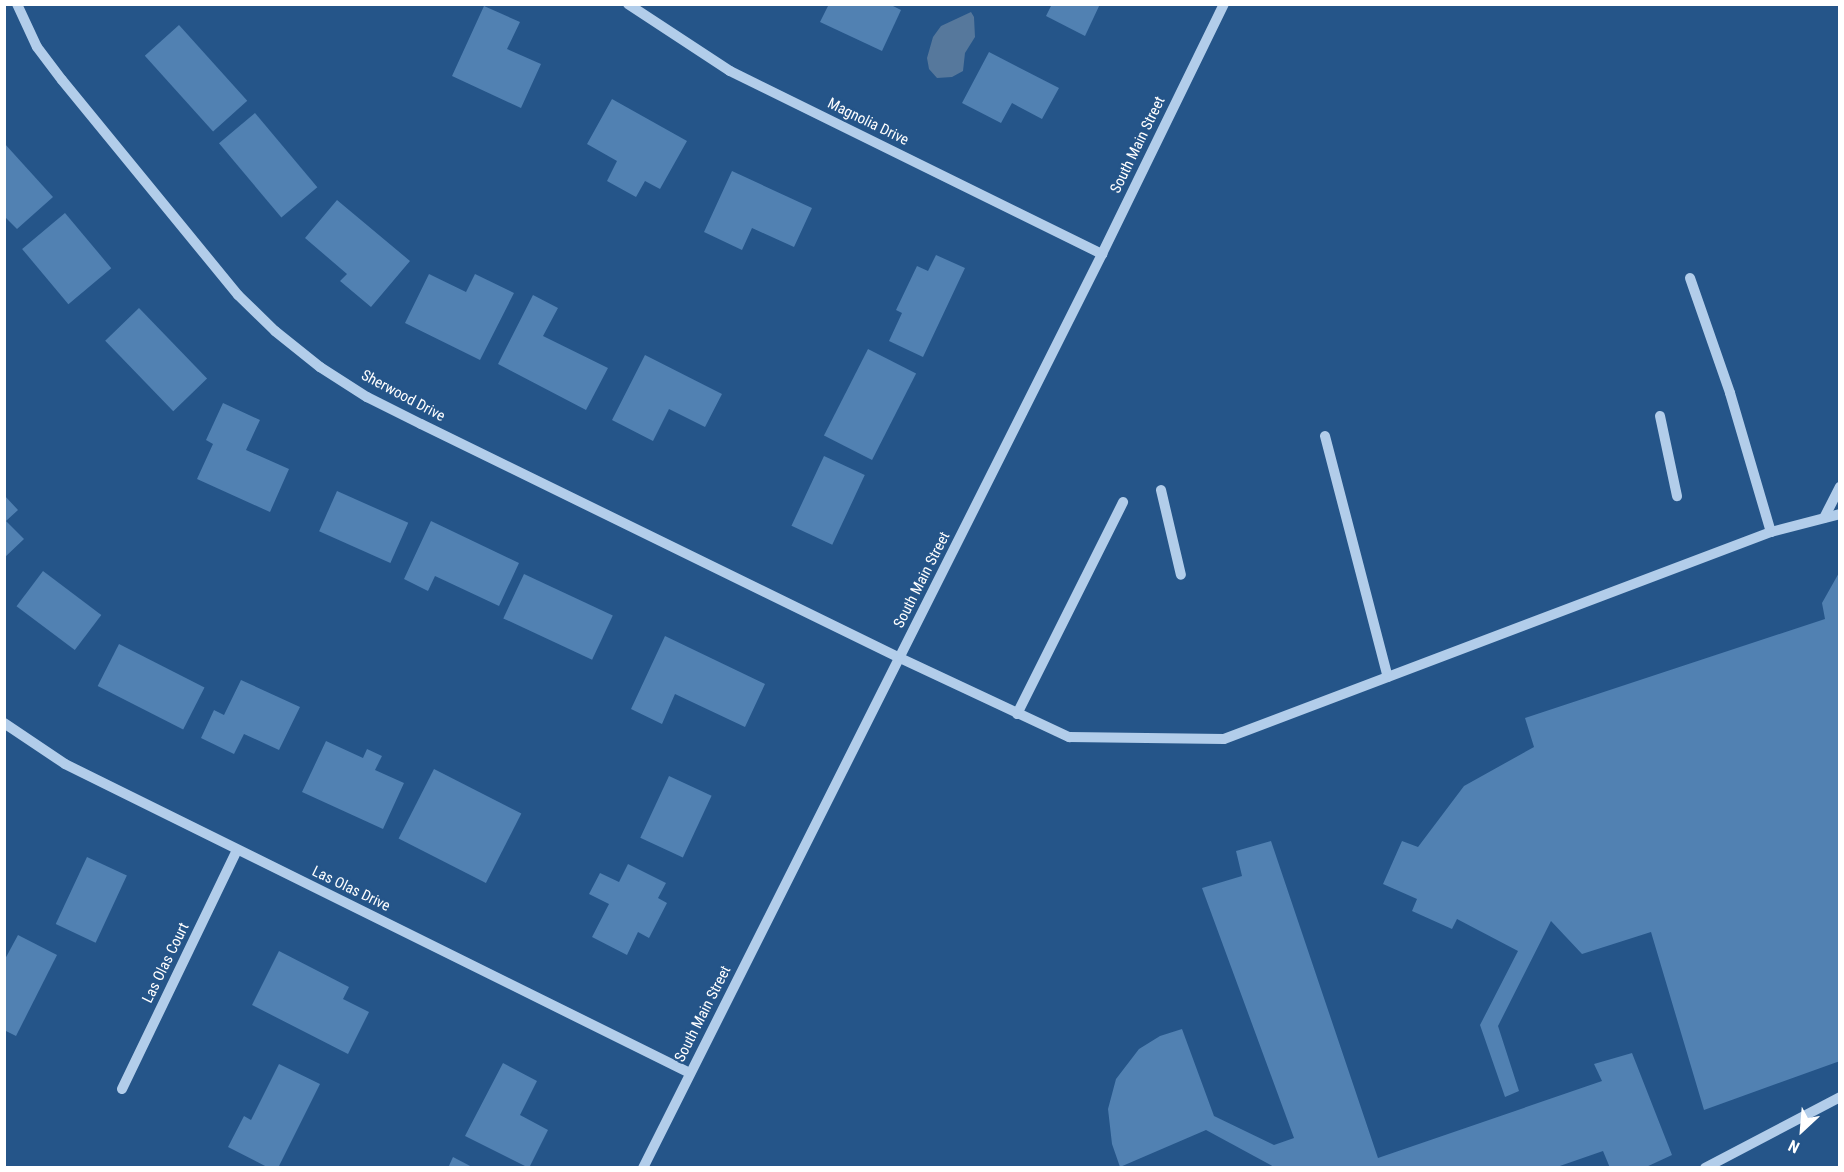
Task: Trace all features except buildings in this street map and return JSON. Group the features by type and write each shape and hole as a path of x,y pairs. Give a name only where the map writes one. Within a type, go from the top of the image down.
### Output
{"street":[{"name":"Sherwood Drive","path":"17,4 37,47 62,80 238,295 275,331 320,367 367,397 421,424 900,658 1017,714 1069,736 1224,739 1771,532 1839,514"},
{"name":"Magnolia Drive","path":"628,4 730,71 1102,254"},
{"name":"South Main Street","path":"643,1167 1102,254 1224,4"},
{"path":"1690,278 1730,393 1771,532"},
{"path":"1660,416 1677,496"},
{"path":"1325,436 1368,607 1388,676"},
{"path":"1824,518 1839,487"},
{"path":"1161,490 1181,575"},
{"path":"1017,714 1123,502"},
{"name":"Las Olas Drive","path":"4,723 65,764 690,1072"},
{"name":"Las Olas Court","path":"122,1089 237,850"},
{"path":"1705,1167 1839,1097"}],"water":[{"path":"971,12 974,17 975,37 965,53 963,71 952,77 937,78 929,69 927,58 933,37 941,26"}]}
